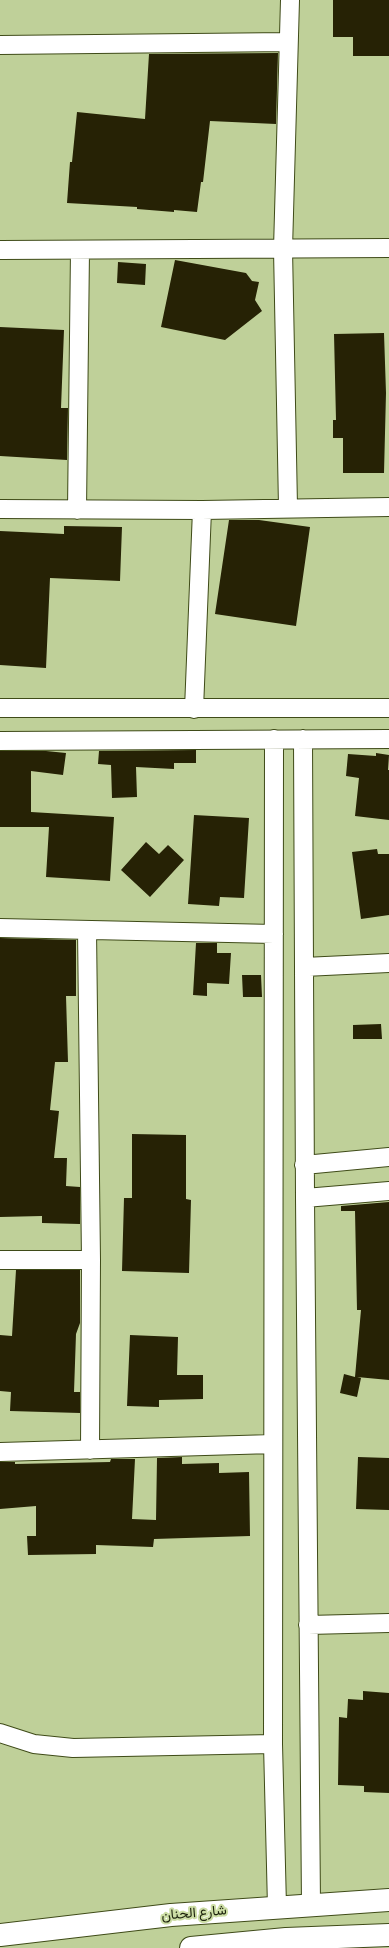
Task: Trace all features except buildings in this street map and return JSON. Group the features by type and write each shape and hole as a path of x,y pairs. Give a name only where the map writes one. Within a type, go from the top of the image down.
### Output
{"main road":[{"name":"شارع الحنان","path":"0,1935 171,1914 389,1900"},
{"path":"191,1948 286,1939 389,1935"}],"street":[{"path":"288,507 283,249 290,0"},
{"path":"0,45 288,42"},
{"path":"0,250 389,248"},
{"path":"77,510 80,250"},
{"path":"0,509 202,510 288,507 389,507"},
{"path":"194,709 202,510"},
{"path":"0,708 389,708"},
{"path":"274,739 273,1744 277,1907"},
{"path":"303,739 304,1198 311,1905"},
{"path":"0,741 389,739"},
{"path":"0,928 274,934"},
{"path":"87,930 91,1260 90,1450"},
{"path":"304,967 389,962"},
{"path":"304,1165 389,1157"},
{"path":"304,1198 389,1191"},
{"path":"0,1260 91,1260"},
{"path":"0,1452 273,1444"},
{"path":"308,1625 389,1623"},
{"path":"0,1733 34,1744 72,1748 273,1744"}]}
